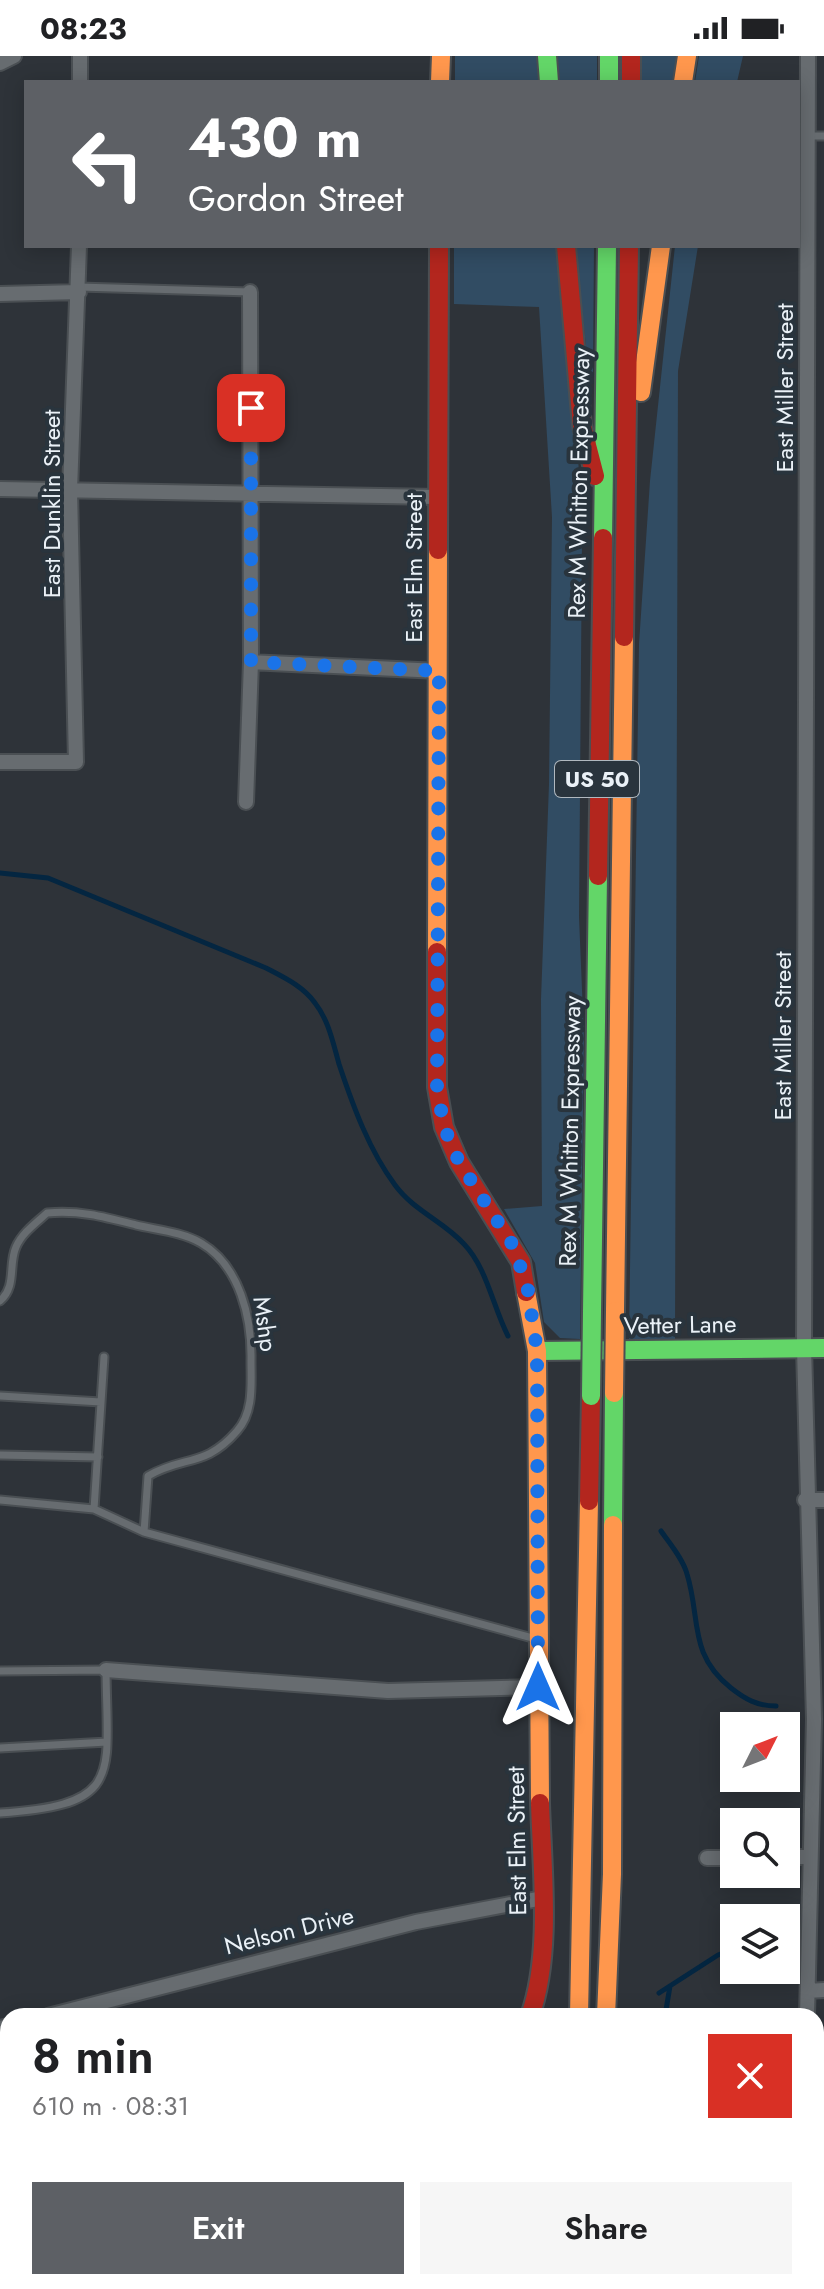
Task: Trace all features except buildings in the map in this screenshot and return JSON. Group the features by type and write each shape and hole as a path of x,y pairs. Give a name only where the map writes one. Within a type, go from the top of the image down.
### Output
{"main road":[{"path":"440,80 441,56"},
{"path":"547,56 549,80"},
{"path":"609,56 609,80"},
{"path":"631,56 631,80"},
{"path":"683,80 687,56"},
{"name":"East Elm Street","path":"439,248 437,1087 444,1127 459,1162 521,1262 537,1351 538,1687 543,1898 539,1991 533,2008"},
{"path":"566,248 582,426 603,504"},
{"name":"Rex M Whitton Expressway","path":"579,2008 607,248"},
{"name":"Rex M Whitton Expressway","path":"606,2008 612,1874 614,1393 629,248"},
{"path":"627,503 661,248"},
{"name":"Vetter Lane","path":"537,1351 824,1348"}],"street":[{"path":"0,63 14,56"},
{"path":"80,56 80,80"},
{"name":"East Miller Street","path":"807,2008 814,1719 805,1500 804,1347 808,56"},
{"name":"East Dunklin Street","path":"0,762 76,762 70,490 79,248"},
{"path":"0,294 79,290"},
{"path":"246,802 251,662 250,292"},
{"path":"0,489 438,497"},
{"path":"251,662 439,671"},
{"path":"805,1500 824,1500"},
{"path":"106,1670 388,1691 538,1687"},
{"path":"800,1857 810,1857"},
{"path":"707,1858 720,1858"},
{"name":"Nelson Drive","path":"79,2008 416,1922 543,1898"},
{"path":"808,1991 824,1990"}],"lane":[{"path":"808,136 824,136"},
{"path":"79,290 250,292"},
{"name":"Mshp","path":"0,1301 11,1287 15,1249 22,1237 47,1213 85,1212 183,1236 205,1246 236,1280 242,1292 251,1355 249,1405 245,1421 214,1452 194,1462 168,1464 148,1476 144,1532"},
{"path":"94,1509 104,1357"},
{"path":"0,1396 101,1402"},
{"path":"0,1455 98,1457"},
{"path":"0,1500 94,1509 144,1532 538,1640"},
{"path":"0,1671 106,1670 107,1742 105,1776 82,1797 37,1811 0,1813"},
{"path":"0,1748 107,1742"}],"shaded area":[{"path":"455,56 541,56 544,80 455,80"},
{"path":"555,56 597,56 597,80 558,80"},
{"path":"642,56 681,56 678,80 642,80"},
{"path":"699,56 743,56 737,80 695,80"},
{"path":"454,248 560,248 575,393 582,539 579,917 584,1038 580,1339 560,1338 544,1322 535,1263 504,1209 542,1206 541,999 549,784 552,517 539,307 454,304"},
{"path":"575,248 594,248 593,372 590,383"},
{"path":"675,248 698,248 678,371 675,1340 629,1339 639,644 650,481"}],"waterway":[{"path":"0,873 48,878 266,968 305,992 320,1010 327,1025 350,1096 377,1157 403,1194 456,1236 472,1254 508,1336"},
{"path":"661,1531 685,1568 698,1635 708,1662 717,1675 741,1695 757,1703 776,1706"},
{"path":"659,1993 720,1954"},
{"path":"666,2008 670,1986"}],"traffic: fast":[{"path":"547,56 549,80"},
{"path":"609,56 609,80"},
{"path":"603,538 607,248"},
{"path":"592,1312 598,876"},
{"path":"591,1396 592,1312"},
{"path":"537,1351 824,1348"},
{"path":"613,1525 614,1393"}],"traffic: slow":[{"path":"440,80 441,56"},
{"path":"683,80 687,56"},
{"path":"641,392 661,248"},
{"path":"437,952 438,550"},
{"path":"615,1311 624,637"},
{"path":"526,1292 537,1351 540,1803"},
{"path":"614,1393 615,1311"},
{"path":"579,2008 589,1501"},
{"path":"606,2008 612,1874 613,1525"}],"traffic: jam":[{"path":"631,56 631,80"},
{"path":"438,550 439,248"},
{"path":"566,248 582,426 595,476"},
{"path":"624,637 629,248"},
{"path":"598,876 603,538"},
{"path":"437,952 437,1087 444,1127 459,1162 521,1262 526,1292"},
{"path":"589,1501 591,1396"},
{"path":"532,2008 543,1939 540,1803"}],"route":[{"path":"251,408 251,662 439,671 437,1087 444,1127 459,1162 511,1242 527,1284 537,1351 538,1687"}]}
